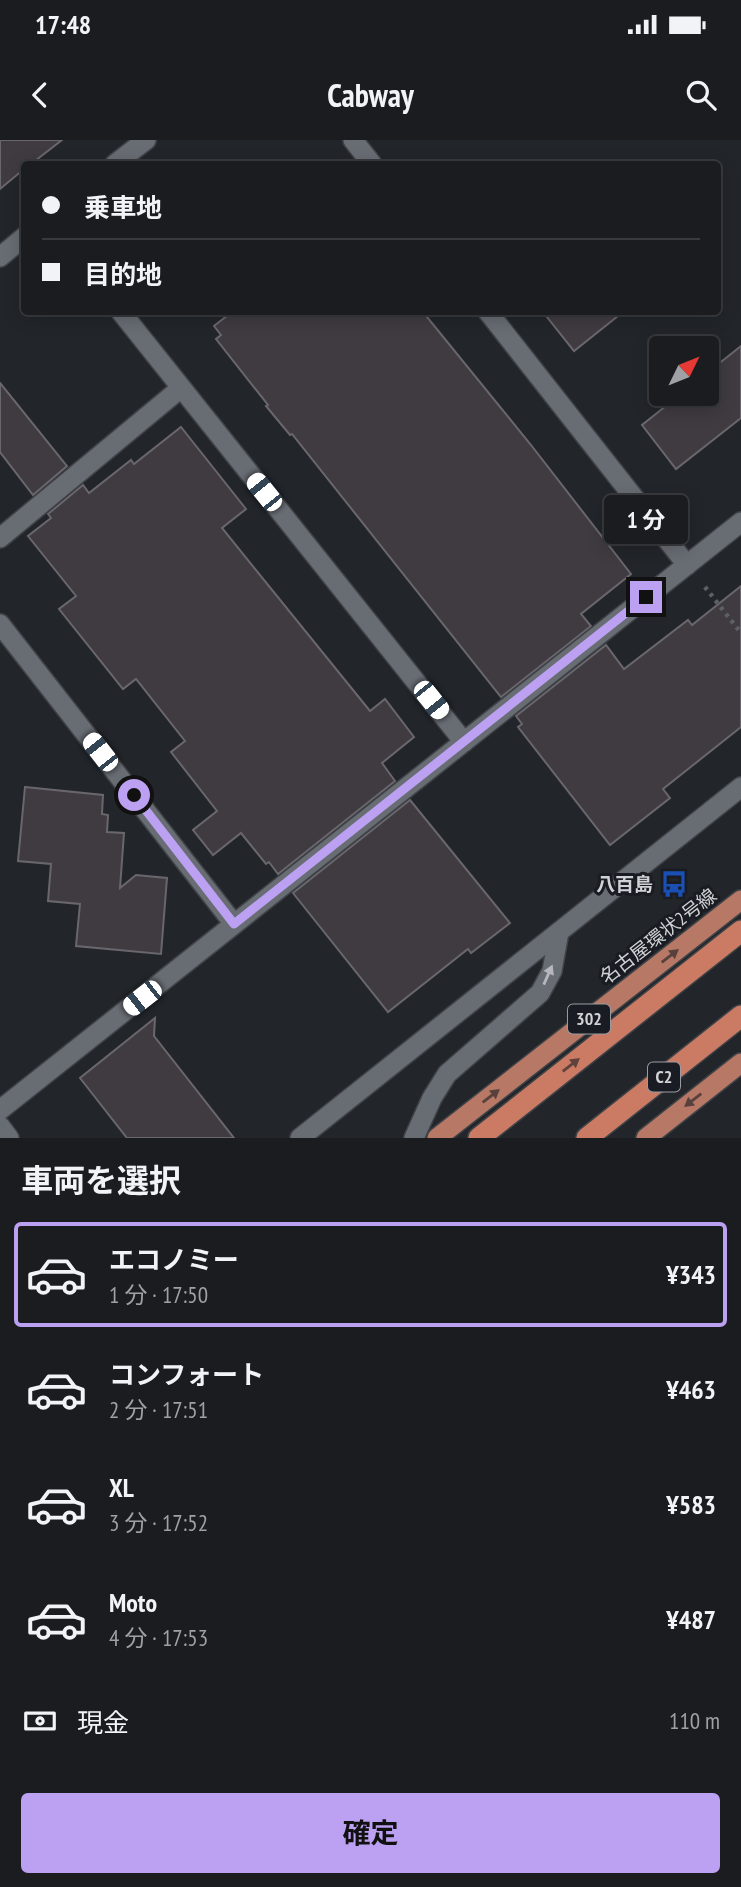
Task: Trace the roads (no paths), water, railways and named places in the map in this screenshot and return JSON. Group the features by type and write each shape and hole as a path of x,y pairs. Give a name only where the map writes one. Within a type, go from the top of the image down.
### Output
{"highway":[{"name":"名古屋環状2号線","path":"437,1138 741,900"},
{"path":"479,1138 741,931"},
{"name":"C2","path":"587,1138 741,1016"},
{"path":"646,1138 741,1063"}],"street":[{"path":"120,161 146,140"},
{"path":"353,140 370,161"},
{"path":"0,257 21,240"},
{"path":"123,315 464,741"},
{"path":"490,315 687,565"},
{"path":"0,538 181,388"},
{"path":"0,1110 741,522"},
{"path":"0,624 234,924"},
{"path":"300,1138 741,787"},
{"path":"414,1138 432,1098 447,1074 540,993 552,971 559,932"},
{"path":"0,1126 9,1138"}],"place":[{"name":"八百島","path":"674,884"}]}
